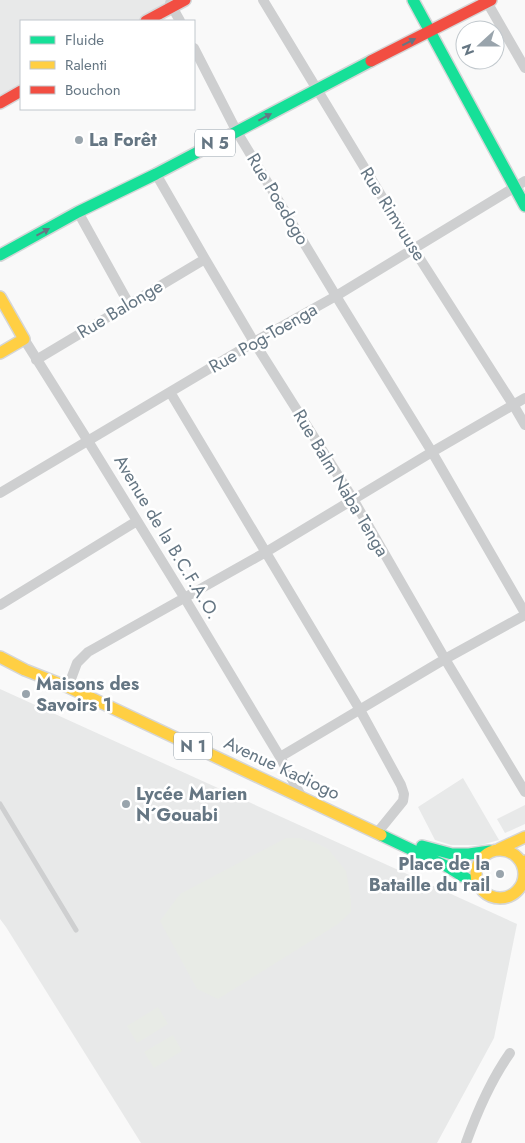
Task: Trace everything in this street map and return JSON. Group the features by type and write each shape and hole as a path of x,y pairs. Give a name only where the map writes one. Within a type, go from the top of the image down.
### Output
{"main road":[{"path":"147,20 171,3 185,0"},
{"path":"413,0 520,184 525,206"},
{"name":"N 5","path":"0,255 78,212 156,174 316,89 489,1"},
{"path":"0,103 20,92"},
{"name":"Avenue de la B.C.F.A.O.","path":"0,297 24,339"},
{"path":"0,353 24,339"},
{"name":"Avenue Kadiogo","path":"0,657 302,797 448,868 480,887"},
{"name":"Avenue Kadiogo","path":"381,835 452,854 469,854 495,850"},
{"path":"480,887 476,879 476,871 480,859 525,837"},
{"path":"495,850 504,850 514,854 524,866 524,876 519,889 508,897 499,898"},
{"name":"N 1","path":"480,887 490,896 525,903"}],"street":[{"name":"Rue Rimvuuse","path":"263,0 413,248 525,425"},
{"path":"489,1 525,68"},
{"path":"171,3 180,20"},
{"name":"Rue Poedogo","path":"195,50 237,132 432,452 525,614"},
{"name":"Rue Balm Naba Tenga","path":"156,174 254,342 353,499 445,659 525,792"},
{"name":"Rue Pog-Toenga","path":"0,494 254,342 336,296 520,184"},
{"path":"78,212 128,304"},
{"name":"Rue Balonge","path":"36,360 205,259"},
{"name":"Avenue de la B.C.F.A.O.","path":"24,339 184,598 302,797"},
{"path":"170,392 360,710 401,785 404,794 403,800 381,835"},
{"path":"68,687 77,663 88,652 266,552 525,398"},
{"path":"0,605 136,521"},
{"path":"280,758 445,659 525,614"},
{"path":"466,1143 475,1116 500,1067 510,1053"}],"lane":[{"path":"0,804 76,930"}],"shaded area":[{"path":"0,0 185,0 148,20 20,20 20,92 0,103"},
{"name":"Lycée Marien N´Gouabi","path":"0,689 517,924 494,1038 437,1143 141,1143 0,919"},
{"path":"463,778 499,840 481,845 451,845 435,840 418,807"},
{"path":"525,805 525,824 505,833 497,819"},
{"path":"286,838 299,838 328,849 346,871 351,912 338,924 218,999 197,989 160,921 180,894"},
{"path":"158,1007 168,1024 137,1043 127,1026"},
{"path":"173,1035 182,1051 154,1068 144,1052"}],"traffic: fast":[{"path":"413,0 525,206"},
{"path":"0,255 78,212 156,174 371,61"},
{"path":"381,835 448,867 480,887"},
{"path":"422,846 452,854 490,851"}],"traffic: slow":[{"path":"0,297 24,339 0,353"},
{"path":"0,657 25,670 68,687 381,835"},
{"path":"499,849 525,837"},
{"path":"495,850 505,850 517,857 524,869 524,874 524,879 517,891 505,898 495,898 487,894 480,887 476,879 476,869 480,861 487,854 495,850"},
{"path":"522,864 525,861"}],"traffic: jam":[{"path":"148,20 185,0"},
{"path":"371,61 491,0"},
{"path":"0,103 20,92"}],"place":[{"name":"La Forêt","path":"79,140"},
{"name":"Maisons des Savoirs 1","path":"26,694"},
{"name":"Lycée Marien N´Gouabi","path":"126,804"},
{"name":"Place de la Bataille du rail","path":"500,874"}]}
